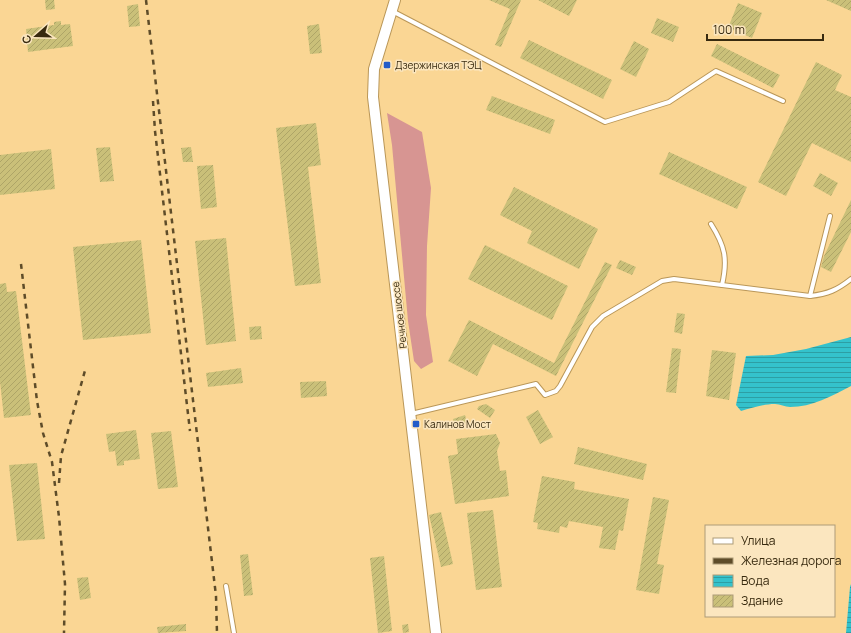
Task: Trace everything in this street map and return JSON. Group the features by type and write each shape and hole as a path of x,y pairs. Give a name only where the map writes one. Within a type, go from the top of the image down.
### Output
{"street":[{"name":"Речное шоссе","path":"394,0 374,69 374,97 436,633"}],"lane":[{"path":"391,11 605,122 669,102 716,71 783,101"},
{"path":"810,296 830,216"},
{"path":"711,224 719,237 726,261 722,285"},
{"path":"410,414 536,384 545,395 556,391 592,327 603,316 662,282 674,279 810,296 824,294 838,289 851,279"},
{"path":"226,586 234,633"}],"shaded area":[{"path":"387,113 422,132 431,188 427,246 426,315 433,362 421,369 414,361 408,321 392,145"}],"water":[{"path":"851,337 851,386 822,400 798,407 771,404 741,411 736,405 746,356 773,355 806,349"},
{"path":"851,584 851,633 846,633 850,587"}],"building":[{"path":"45,0 54,0 55,9 46,10"},
{"path":"489,0 521,0 501,47 495,45 510,9"},
{"path":"538,0 577,0 569,16"},
{"path":"826,0 851,0 851,11"},
{"path":"738,3 762,13 752,38 728,28"},
{"path":"138,4 140,26 129,27 127,6"},
{"path":"657,18 679,27 673,42 651,33"},
{"path":"61,21 61,25 70,24 73,46 28,52 26,29 54,25 54,22"},
{"path":"319,24 322,53 310,54 307,26"},
{"path":"529,40 612,80 603,99 520,58"},
{"path":"634,41 649,49 636,77 620,69"},
{"path":"717,44 780,75 773,88 711,56"},
{"path":"816,62 842,75 835,90 851,97 851,162 812,143 786,196 758,182"},
{"path":"492,96 555,120 550,134 486,110"},
{"path":"316,123 321,165 308,167 321,283 295,286 276,128"},
{"path":"110,147 114,181 100,182 96,148"},
{"path":"191,147 193,162 183,162 181,148"},
{"path":"51,149 55,189 0,195 0,155"},
{"path":"669,152 747,187 737,209 659,174"},
{"path":"213,165 217,207 201,209 197,166"},
{"path":"820,173 838,183 831,196 813,186"},
{"path":"514,187 598,229 579,269 527,243 532,231 500,215"},
{"path":"851,200 851,232 831,272 821,267 824,256"},
{"path":"226,238 236,341 206,345 195,241"},
{"path":"141,240 151,333 83,340 73,247"},
{"path":"485,245 568,286 552,320 468,279"},
{"path":"620,260 636,267 632,275 616,268"},
{"path":"605,262 612,265 556,376 493,344 477,376 448,361 469,320 554,363"},
{"path":"6,283 7,292 16,291 31,415 4,418 0,382 0,284"},
{"path":"677,313 685,314 682,334 674,332"},
{"path":"261,326 262,339 250,340 249,327"},
{"path":"672,348 681,349 676,393 666,392"},
{"path":"712,350 736,353 729,400 706,396"},
{"path":"241,368 243,383 208,387 206,373"},
{"path":"326,381 327,396 301,398 300,382"},
{"path":"486,404 495,410 490,418 477,409 479,406"},
{"path":"538,410 553,437 540,444 526,417"},
{"path":"465,415 467,423 455,427 453,419"},
{"path":"136,430 140,459 124,461 124,465 117,466 115,451 109,452 106,434"},
{"path":"171,431 178,487 158,489 151,433"},
{"path":"496,434 500,443 497,451 500,471 506,470 509,496 455,504 448,456 458,454 456,439"},
{"path":"578,447 647,464 643,480 574,464"},
{"path":"37,463 45,539 17,541 9,465"},
{"path":"542,476 575,482 574,489 629,499 623,531 619,530 615,550 599,548 603,527 569,521 567,528 560,526 559,533 537,529 538,523 533,522"},
{"path":"653,497 669,500 657,564 664,565 659,594 636,590"},
{"path":"493,510 502,587 476,590 467,513"},
{"path":"441,512 453,564 441,567 429,515"},
{"path":"248,554 253,595 244,596 240,555"},
{"path":"384,556 392,631 378,633 370,558"},
{"path":"88,577 91,598 80,600 77,578"},
{"path":"186,624 186,631 158,633 157,627"},
{"path":"408,624 409,632 403,633 402,625"}],"railway":[{"path":"146,0 216,596 217,633"},
{"path":"153,101 155,131 190,431"},
{"path":"21,264 37,401 43,433 52,462 59,517 65,584 64,633"},
{"path":"59,483 61,456 86,367"}],"place":[{"name":"Дзержинская ТЭЦ","path":"387,65"},
{"name":"Калинов Мост","path":"416,424"}]}
